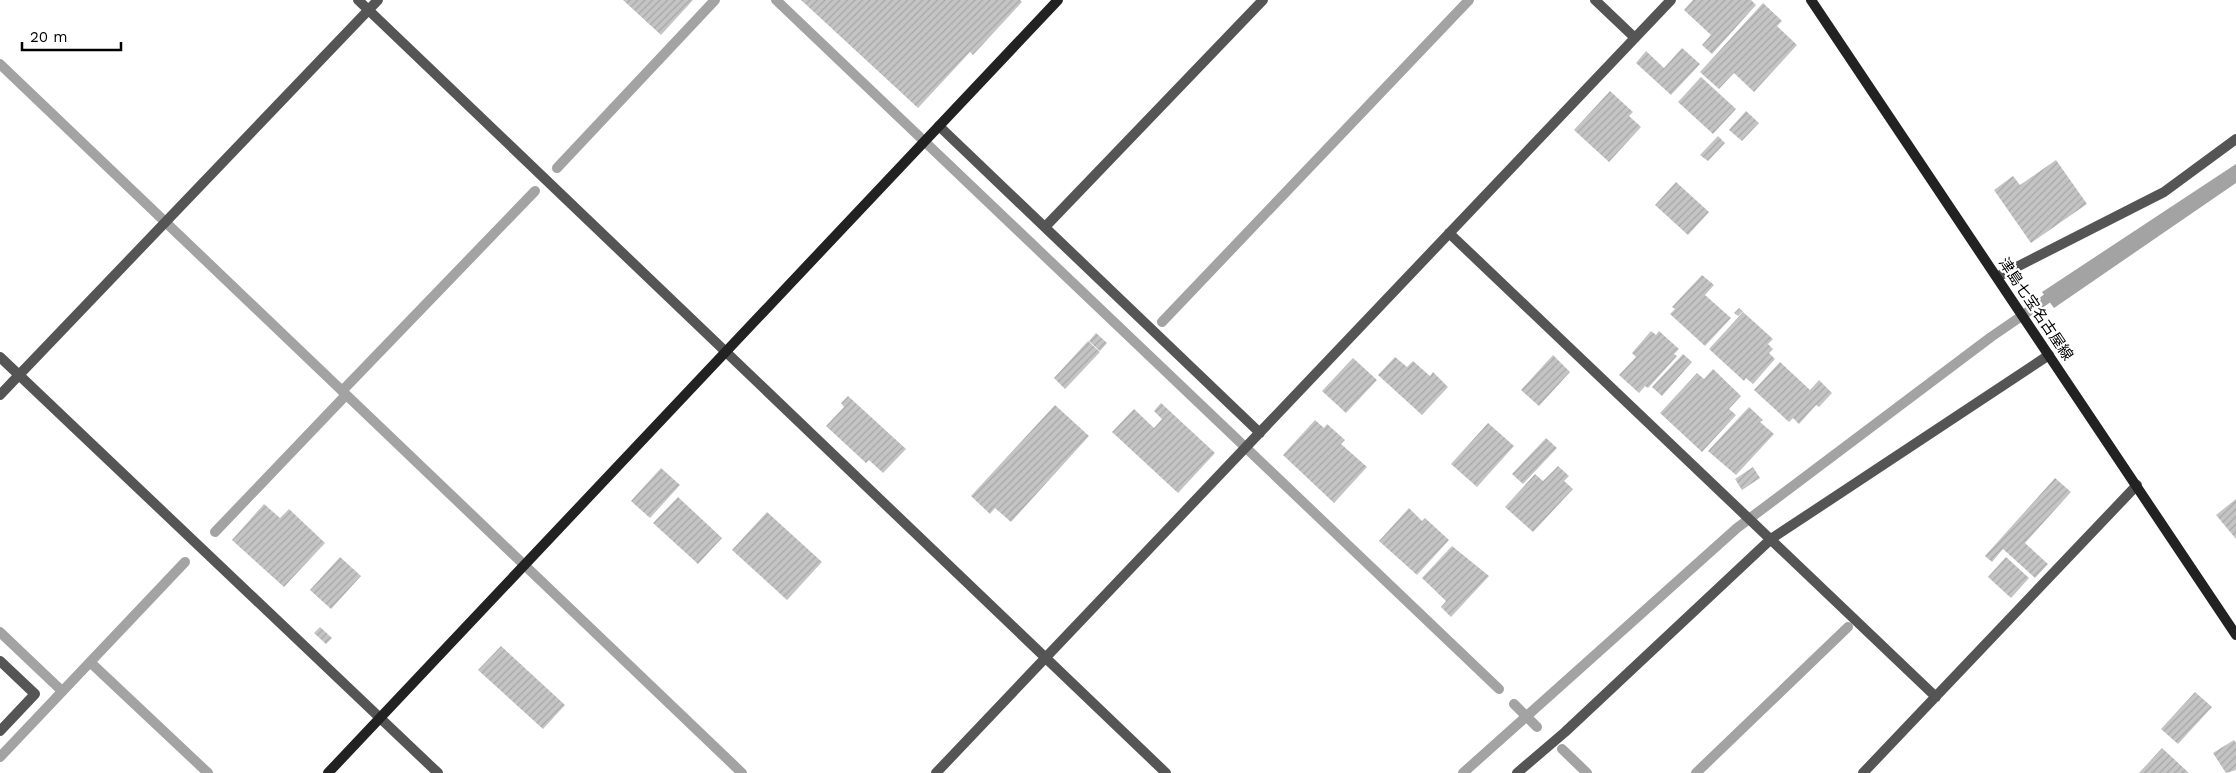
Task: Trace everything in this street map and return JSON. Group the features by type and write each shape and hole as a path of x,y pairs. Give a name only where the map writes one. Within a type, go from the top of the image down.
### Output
{"street":[{"path":"358,0 1166,773"},
{"path":"0,395 378,0"},
{"path":"328,773 1058,0"},
{"path":"1045,227 1263,0"},
{"path":"1595,0 1635,38"},
{"path":"936,773 1671,0"},
{"name":"津島七宝名古屋線","path":"1811,0 2236,635"},
{"path":"936,129 1045,227 1260,433"},
{"path":"1996,277 2164,192 2236,139"},
{"path":"1449,233 1936,697"},
{"path":"1517,773 1565,732 1771,539 2049,355"},
{"path":"0,357 438,773"},
{"path":"1863,773 2137,485"},
{"path":"0,661 35,694 0,731"}],"shaded area":[{"path":"2236,164 2236,183 2054,308 2042,292"}],"building":[{"path":"623,0 693,0 661,35"},
{"path":"801,0 1020,0 1022,2 973,55 970,52 918,108"},
{"path":"1693,0 1751,0 1756,5 1712,54 1702,45 1711,35 1684,10"},
{"path":"1763,3 1782,21 1777,26 1797,45 1754,92 1734,73 1719,89 1700,72"},
{"path":"1682,48 1700,64 1671,95 1636,63 1646,51 1664,68"},
{"path":"1701,77 1736,109 1713,134 1678,102"},
{"path":"1610,91 1633,112 1629,116 1641,127 1609,162 1574,130"},
{"path":"1746,111 1759,123 1742,141 1729,130"},
{"path":"1718,136 1725,143 1708,161 1700,155"},
{"path":"2056,160 2087,204 2031,243 1994,190 2013,176 2020,185"},
{"path":"1676,182 1709,212 1688,235 1655,205"},
{"path":"1702,275 1714,285 1705,295 1731,318 1705,346 1670,314 1675,309 1672,307"},
{"path":"1739,308 1743,311 1738,316 1734,313"},
{"path":"1743,312 1773,339 1768,344 1773,349 1769,353 1775,359 1753,384 1746,378 1744,381 1709,349"},
{"path":"1651,331 1656,335 1659,331 1679,349 1674,354 1677,356 1648,388 1645,386 1639,393 1619,375 1636,357 1632,353"},
{"path":"1096,333 1107,343 1100,351 1089,341"},
{"path":"1088,341 1100,352 1065,389 1054,378"},
{"path":"1683,354 1692,362 1662,396 1652,387"},
{"path":"1553,355 1570,372 1539,406 1521,390"},
{"path":"1395,357 1407,367 1413,361 1430,376 1433,372 1448,387 1422,415 1378,375"},
{"path":"1353,358 1377,380 1346,413 1322,391"},
{"path":"1780,362 1810,390 1819,380 1832,393 1819,407 1816,405 1799,424 1793,418 1789,422 1754,390"},
{"path":"1713,369 1741,396 1729,409 1736,415 1702,452 1660,413 1697,373 1704,379"},
{"path":"848,396 906,449 883,473 869,460 866,463 826,426 844,407 841,403"},
{"path":"1161,403 1215,453 1178,493 1112,432 1134,409 1154,428 1162,419 1154,411"},
{"path":"1055,405 1089,436 1011,522 995,508 990,514 971,496"},
{"path":"1749,407 1763,420 1760,422 1774,434 1736,475 1708,451"},
{"path":"1315,420 1324,428 1327,424 1345,440 1341,444 1367,467 1334,503 1283,455"},
{"path":"1488,423 1514,446 1477,487 1451,464"},
{"path":"1546,438 1557,448 1523,484 1512,474"},
{"path":"1558,466 1569,476 1564,481 1573,489 1533,532 1505,507 1535,474 1543,481"},
{"path":"1753,467 1760,478 1742,490 1735,479"},
{"path":"661,468 680,485 650,518 631,501"},
{"path":"2055,478 2071,492 2025,543 2048,564 2035,578 2003,549 1992,562 1985,556"},
{"path":"678,497 722,538 698,564 653,523"},
{"path":"2236,499 2236,539 2216,515"},
{"path":"264,504 280,518 289,509 325,543 284,587 232,540"},
{"path":"1409,508 1422,521 1425,518 1449,540 1417,575 1379,541"},
{"path":"767,512 822,562 787,600 732,550"},
{"path":"1452,546 1489,576 1451,617 1441,607 1446,601 1422,578"},
{"path":"340,557 361,576 331,609 310,590"},
{"path":"2006,557 2029,578 2011,598 1988,577"},
{"path":"320,627 332,638 326,644 314,633"},
{"path":"501,646 565,705 543,729 478,670"},
{"path":"2195,692 2212,707 2178,744 2161,729"},
{"path":"2234,740 2236,743 2236,770 2226,773 2213,753"},
{"path":"2162,748 2189,773 2139,773"}],"waterway":[{"path":"557,168 715,0"},
{"path":"776,0 1499,689"},
{"path":"1162,322 1469,0"},
{"path":"0,64 742,773"},
{"path":"342,391 535,191"},
{"path":"1463,773 1737,528 1991,337 2058,291"},
{"path":"215,532 346,395"},
{"path":"0,757 185,562"},
{"path":"1696,773 1848,627"},
{"path":"0,632 62,691"},
{"path":"90,662 208,773"},
{"path":"1514,704 1537,727"},
{"path":"1562,749 1587,773"}]}
